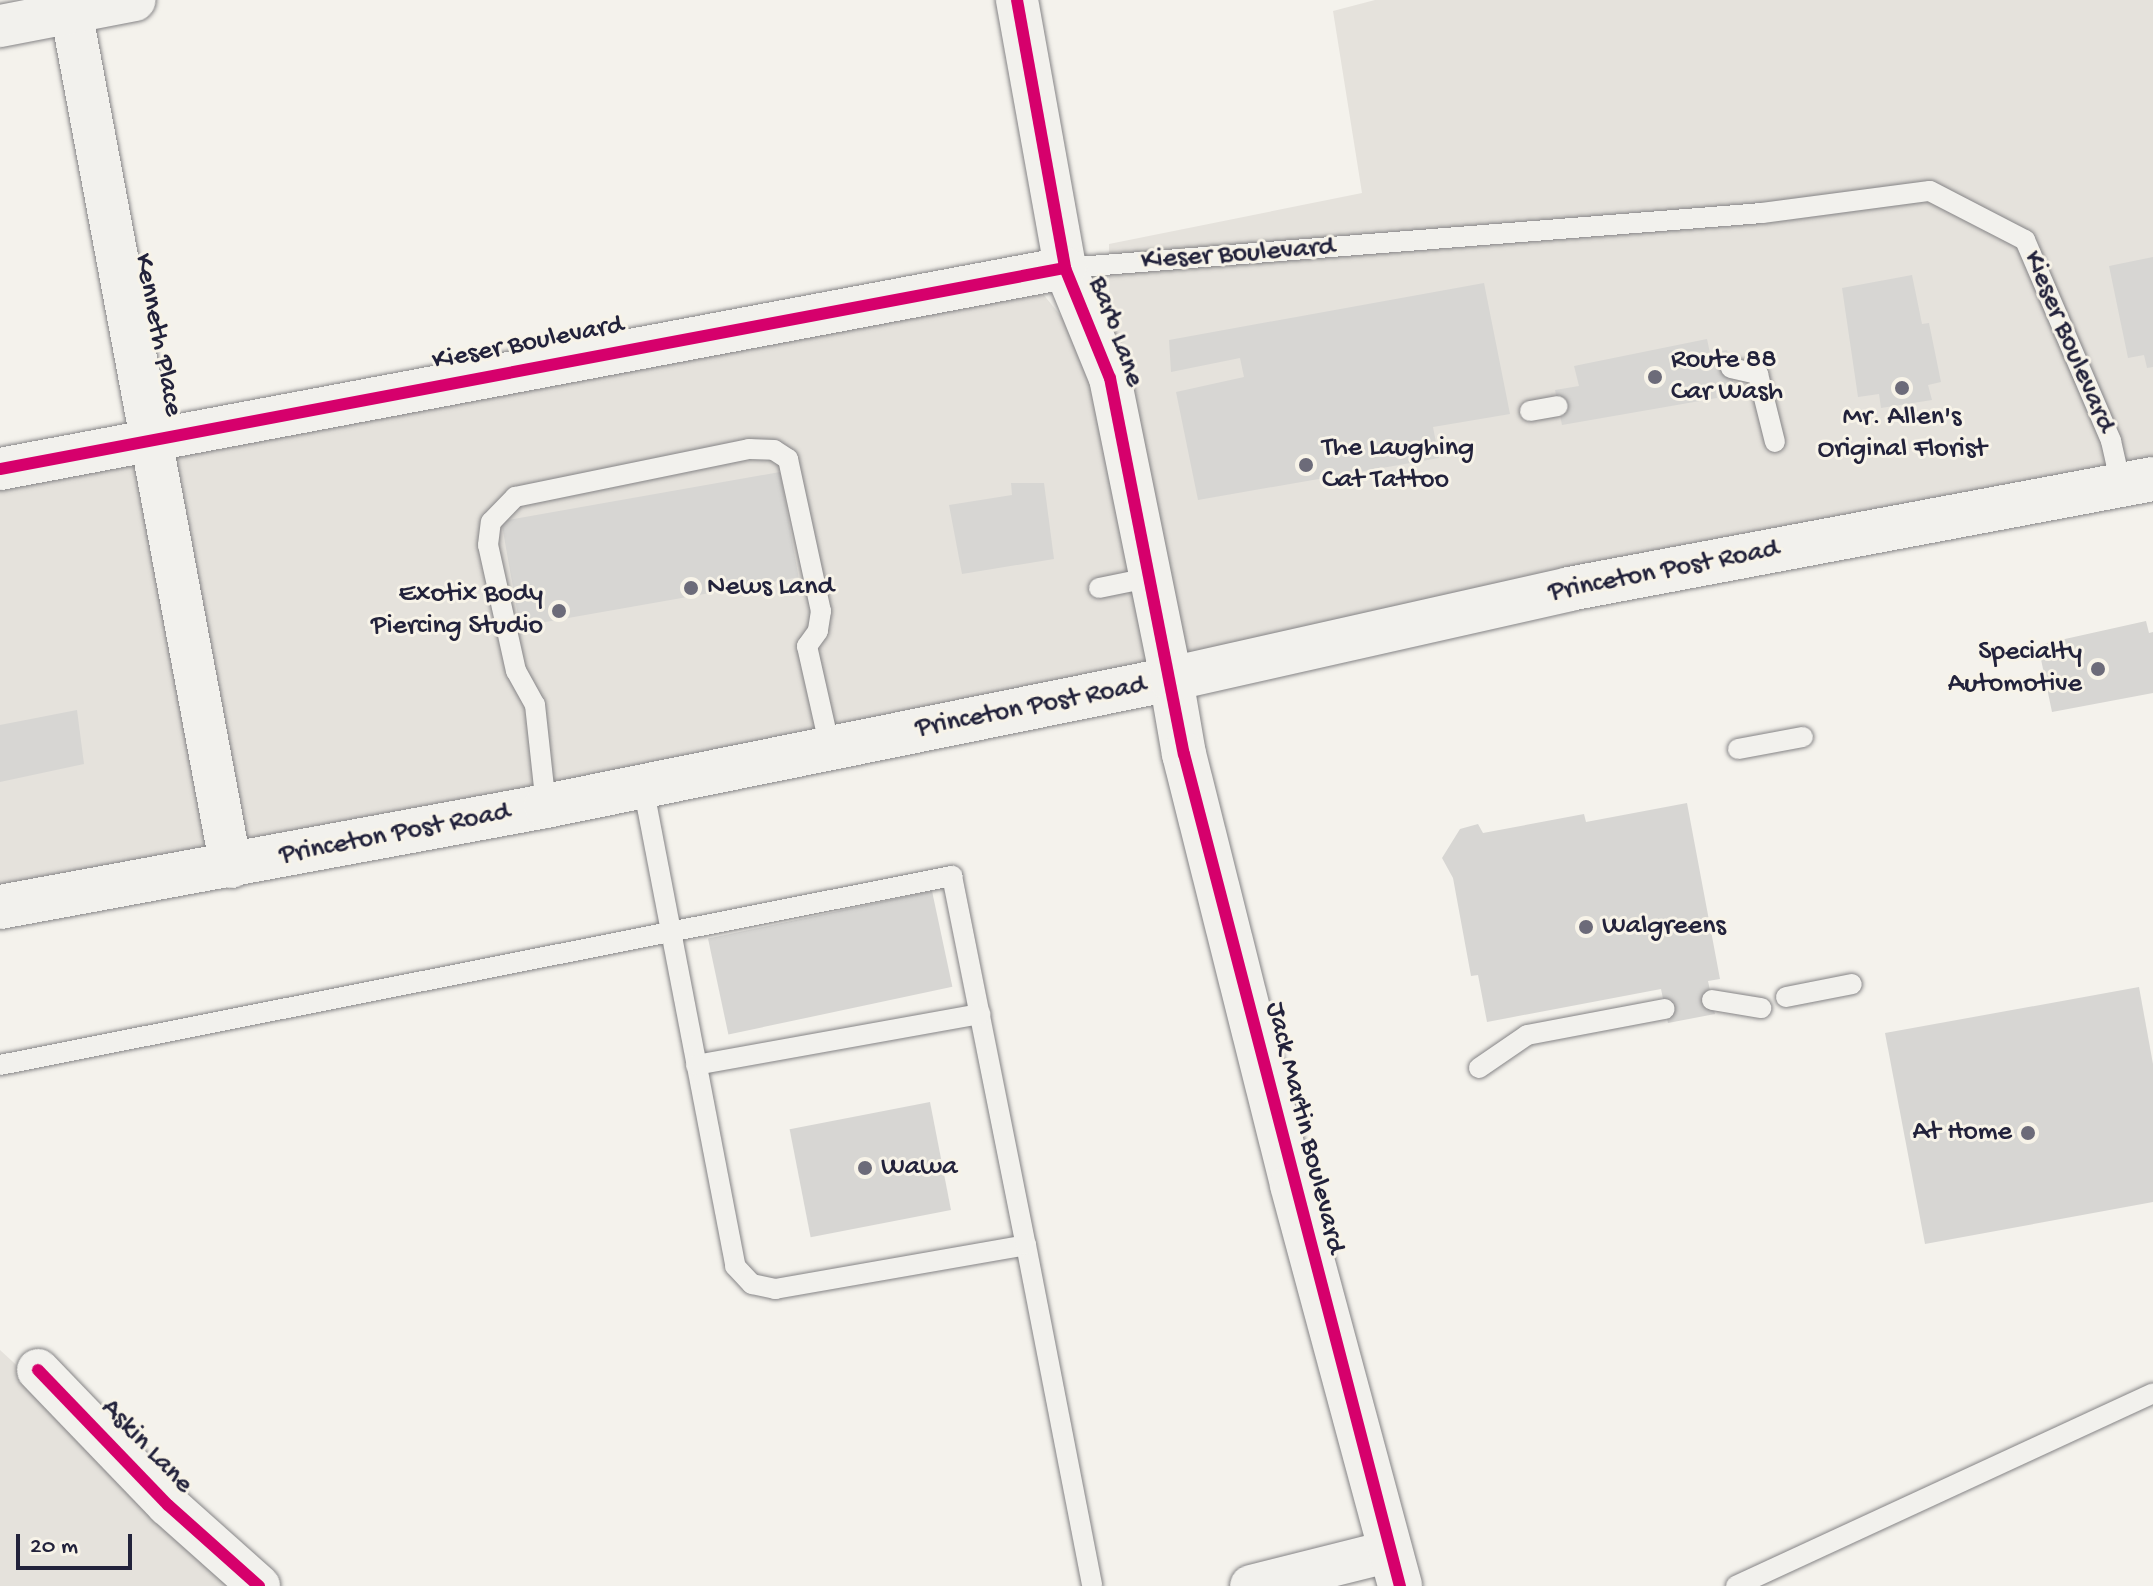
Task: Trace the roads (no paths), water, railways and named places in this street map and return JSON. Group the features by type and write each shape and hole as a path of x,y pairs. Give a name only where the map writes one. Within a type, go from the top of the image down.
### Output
{"main road":[{"name":"Princeton Post Road","path":"0,907 231,867 546,806 1171,679 1569,589 2137,482"},
{"name":"Jack Martin Boulevard","path":"1171,679 1223,908 1395,1568"}],"street":[{"path":"0,26 70,6 135,0"},
{"name":"Barb Lane","path":"1017,0 1065,268 1110,378 1153,577 1171,679"},
{"name":"Kenneth Place","path":"70,6 231,867"},
{"name":"Kieser Boulevard","path":"0,469 1065,268"},
{"name":"Askin Lane","path":"38,1370 168,1505 259,1586"},
{"path":"1251,1586 1395,1568"}],"lane":[{"name":"Kieser Boulevard","path":"1065,268 1762,213 1930,191 2025,240 2111,441 2137,482"},
{"path":"1731,368 1758,374 1775,442"},
{"path":"1530,411 1558,406"},
{"path":"546,806 535,705 516,671 488,545 491,522 515,497 749,449 774,450 788,459 821,611 818,631 807,646 830,748"},
{"path":"1099,588 1153,577"},
{"path":"1738,749 1803,737"},
{"path":"643,786 735,1266 752,1284 775,1289 1026,1245"},
{"path":"0,1065 952,876 1092,1586"},
{"path":"1786,997 1852,984"},
{"path":"1712,1000 1761,1008"},
{"path":"1479,1068 1527,1035 1665,1009"},
{"path":"696,1065 980,1014"},
{"path":"1736,1586 2153,1393"}],"place":[{"name":"Route 88 Car Wash","path":"1655,377"},
{"name":"Mr. Allen's Original Florist","path":"1902,388"},
{"name":"The Laughing Cat Tattoo","path":"1306,465"},
{"name":"News Land","path":"691,588"},
{"name":"Exotix Body Piercing Studio","path":"559,611"},
{"name":"Specialty Automotive","path":"2098,669"},
{"name":"Walgreens","path":"1586,927"},
{"name":"At Home","path":"2028,1133"},
{"name":"Wawa","path":"865,1168"}]}
